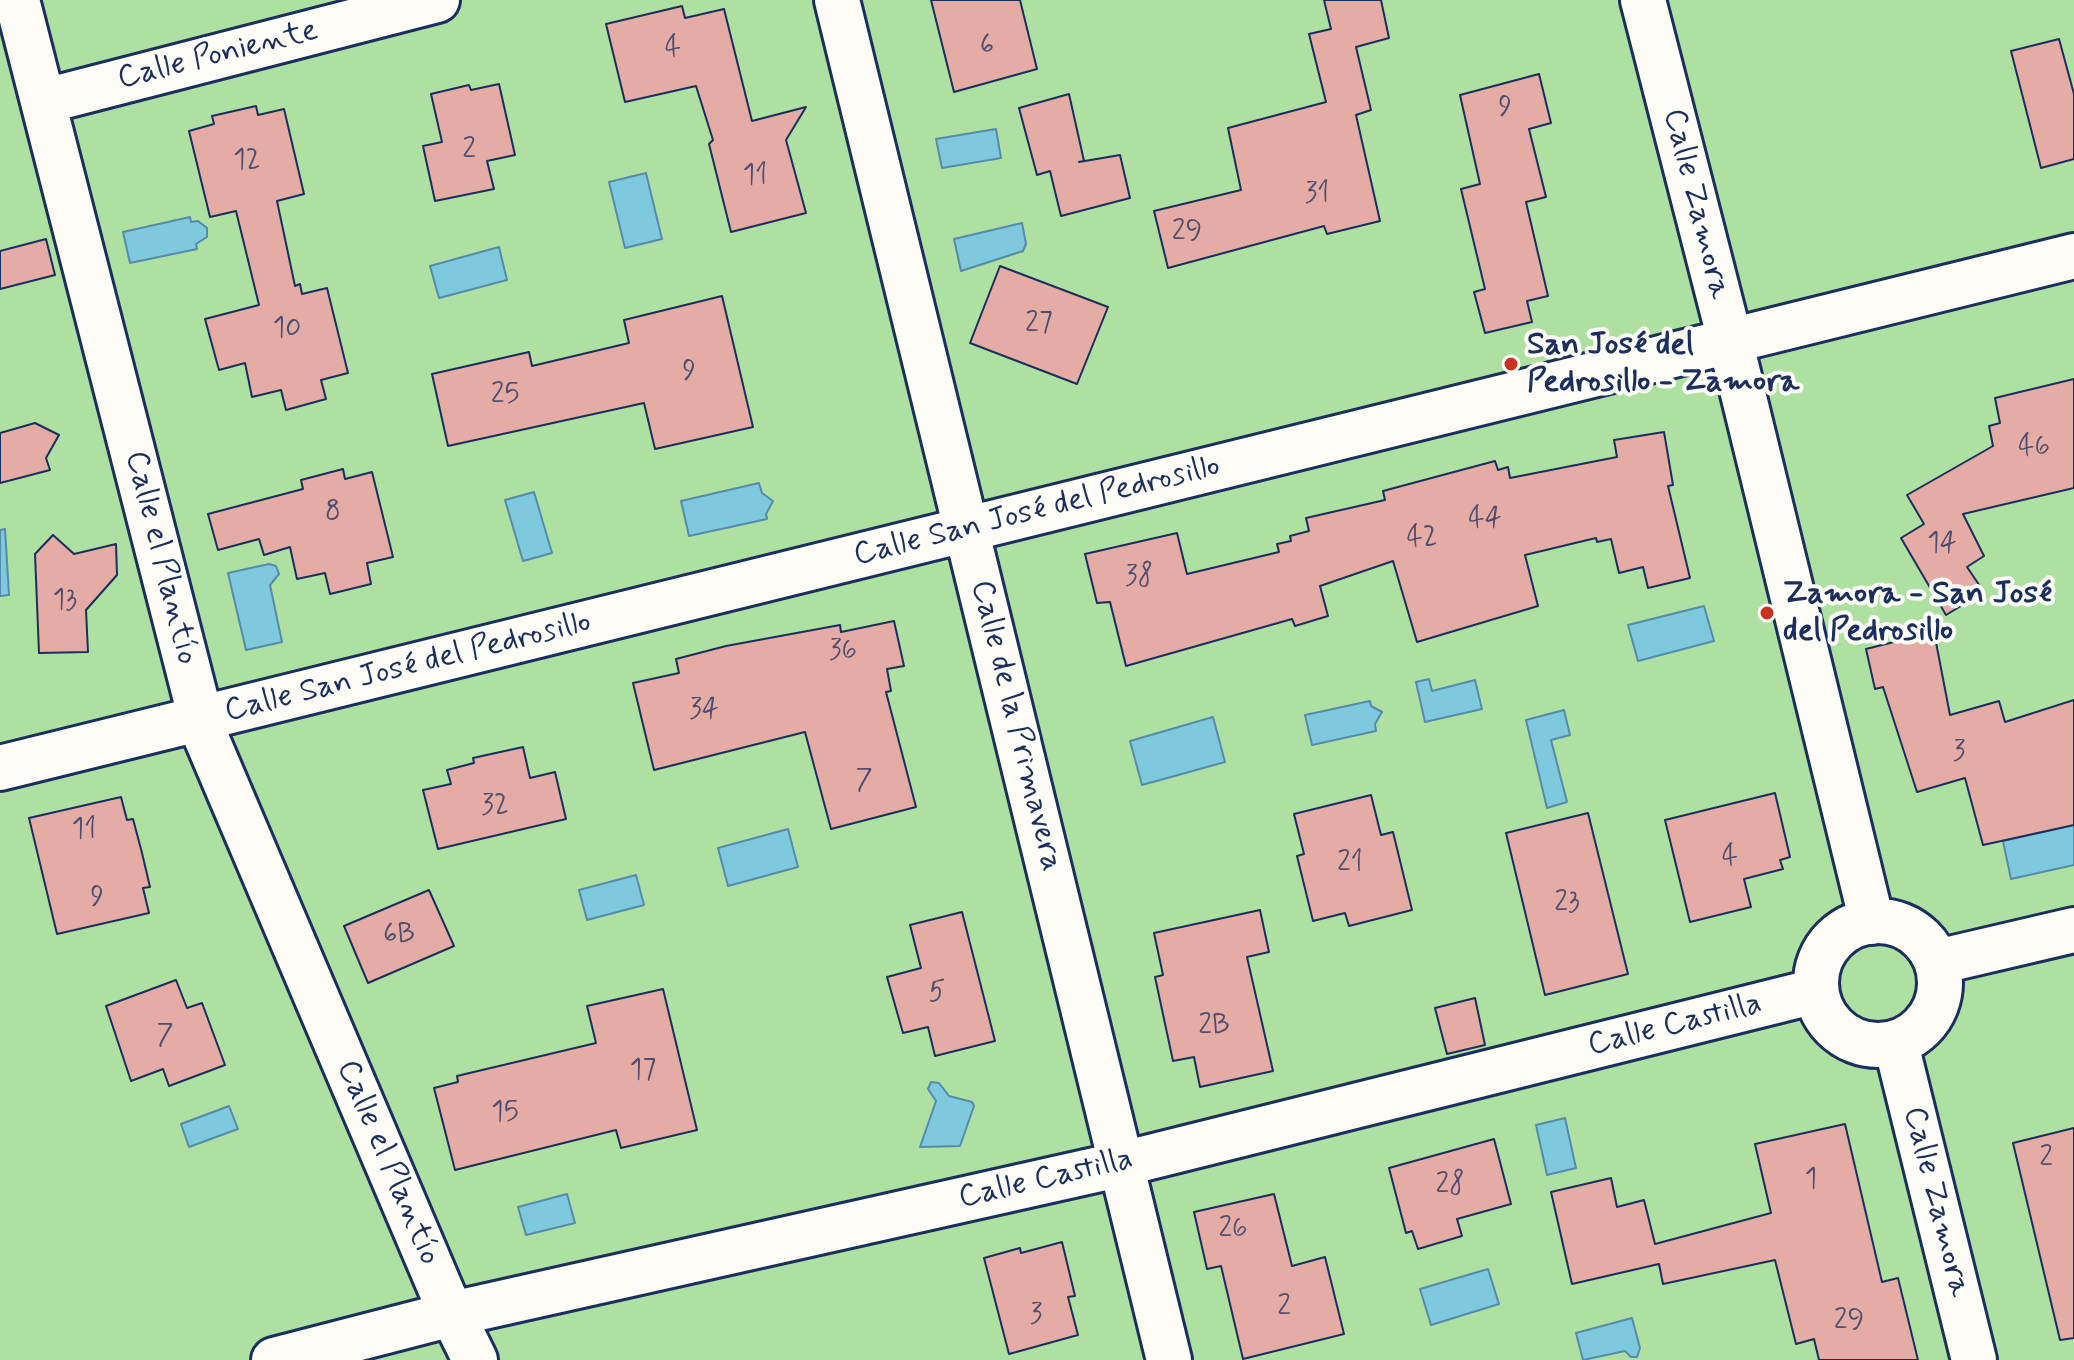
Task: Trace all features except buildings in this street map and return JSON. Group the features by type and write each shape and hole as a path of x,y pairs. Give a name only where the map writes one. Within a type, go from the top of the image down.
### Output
{"street":[{"name":"Calle el Plantío","path":"17,0 200,719 452,1314 475,1360"},
{"name":"Calle Poniente","path":"45,101 437,0"},
{"name":"Calle de la Primavera","path":"837,0 1169,1360"},
{"name":"Calle Zamora","path":"1643,0 1730,340 1872,922"},
{"name":"Calle San José del Pedrosillo","path":"0,768 2074,256"},
{"path":"1872,922 1892,922 1911,930 1927,944 1937,962 1941,987 1934,1012 1919,1032 1896,1044 1869,1045 1844,1035 1825,1016 1816,991 1818,966 1829,945 1848,929 1872,922"},
{"path":"1937,962 2074,930"},
{"name":"Calle Castilla","path":"274,1360 452,1314 1122,1164 1816,991"},
{"name":"Calle Zamora","path":"1896,1044 1974,1360"}],"green space":[{"path":"0,0 2074,0 2074,1360 0,1360"}],"water":[{"path":"996,129 1001,158 942,168 936,139"},
{"path":"646,173 662,239 625,248 609,182"},
{"path":"190,217 191,222 198,221 207,228 207,237 196,244 197,249 130,263 123,232"},
{"path":"1022,223 1026,244 1023,251 961,271 954,239"},
{"path":"499,247 507,280 439,298 430,266"},
{"path":"759,483 762,493 773,501 766,514 767,519 689,536 681,501"},
{"path":"534,492 552,553 523,561 505,500"},
{"path":"5,529 9,595 0,596 0,530"},
{"path":"269,564 276,566 279,574 270,585 282,642 246,650 228,573"},
{"path":"1704,606 1714,641 1638,661 1628,625"},
{"path":"1429,679 1432,691 1475,680 1482,709 1425,722 1416,682"},
{"path":"1370,701 1371,706 1382,712 1375,724 1376,731 1312,745 1305,715"},
{"path":"1564,710 1570,735 1551,740 1567,802 1547,808 1526,720"},
{"path":"1213,717 1225,762 1142,785 1130,741"},
{"path":"2074,825 2074,865 2011,879 2003,841"},
{"path":"788,829 798,867 728,886 718,848"},
{"path":"636,875 644,905 587,920 579,890"},
{"path":"931,1082 939,1083 949,1096 972,1102 974,1106 960,1146 920,1147 936,1101 928,1089"},
{"path":"229,1106 238,1129 189,1147 181,1124"},
{"path":"1565,1118 1576,1168 1547,1175 1536,1125"},
{"path":"567,1194 575,1223 526,1235 518,1207"},
{"path":"1488,1269 1499,1304 1431,1325 1420,1289"},
{"path":"1632,1318 1640,1348 1637,1357 1631,1357 1625,1351 1583,1360 1576,1333"}],"place":[{"name":"San José del Pedrosillo - Zamora","path":"1511,364"},
{"name":"Zamora - San José del Pedrosillo","path":"1767,613"}]}
